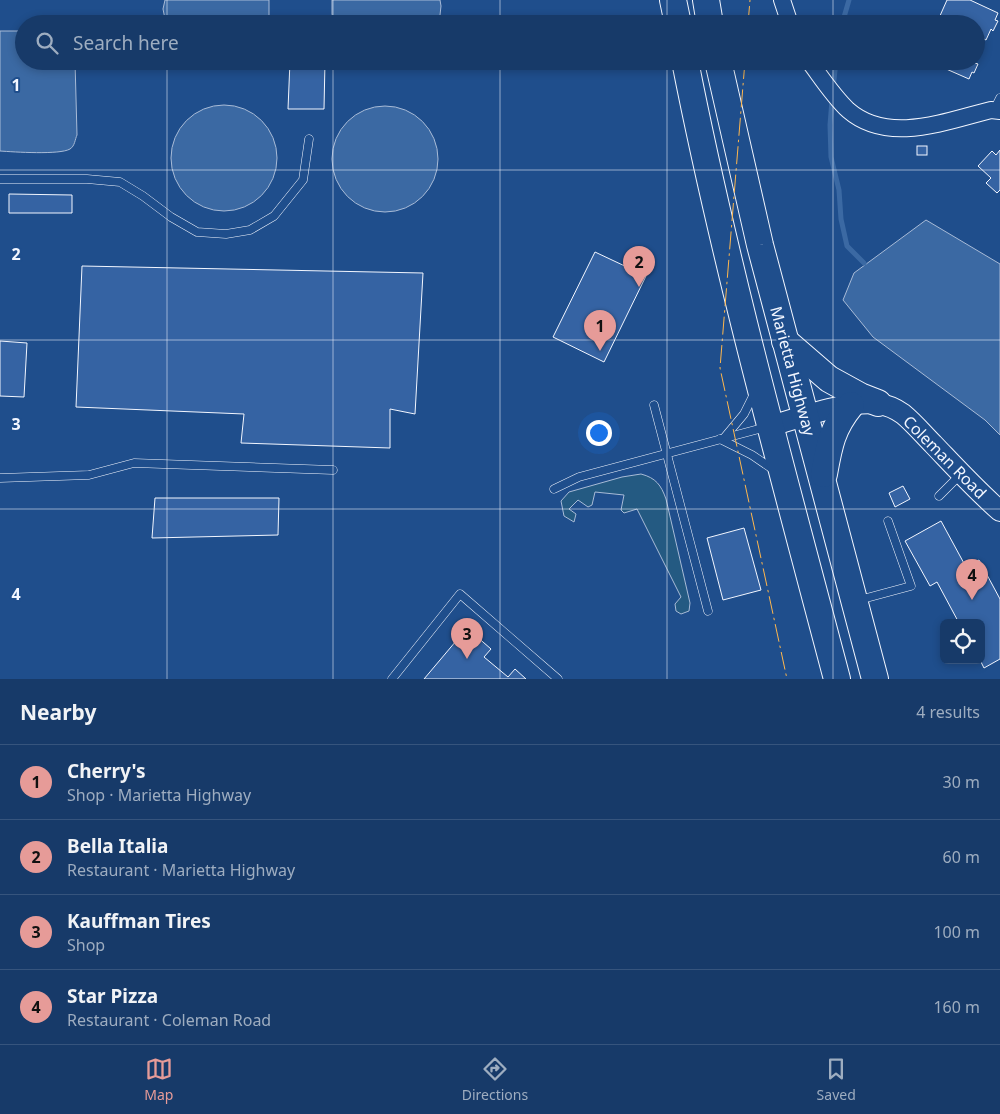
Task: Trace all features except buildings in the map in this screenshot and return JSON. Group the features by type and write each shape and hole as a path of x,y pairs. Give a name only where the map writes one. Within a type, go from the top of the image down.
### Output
{"highway":[{"path":"674,0 676,15"},
{"path":"706,0 708,15"},
{"name":"Marietta Highway","path":"687,70 699,133 758,378 837,679"},
{"name":"Marietta Highway","path":"720,70 760,246 875,679"},
{"path":"785,340 829,379 860,396 878,403"},
{"path":"822,480 832,435 842,416 851,405"}],"street":[{"path":"782,0 787,15"},
{"path":"817,70 848,110 865,121 883,127 914,128 998,106"},
{"name":"Coleman Road","path":"771,426 806,415 851,405 878,403 902,413 1000,511"}],"lane":[{"path":"0,179 87,179 120,182 143,196 170,217 197,232 226,234 250,230 274,216 303,180 309,139"},
{"path":"722,439 736,426 744,414 758,378"},
{"path":"654,405 708,611"},
{"path":"554,489 579,477 771,426"},
{"path":"722,439 763,461 785,481"},
{"path":"0,478 89,475 134,463 333,470"},
{"path":"939,496 961,474"},
{"path":"854,601 911,586 888,521"},
{"path":"392,679 460,594 558,679"}],"shaded area":[{"path":"165,0 269,0 269,15 164,15 163,9"},
{"path":"332,0 440,0 441,6 440,15 332,14"},
{"path":"0,31 15,31 15,70 75,70 77,135 72,148 65,151 47,153 0,151"},
{"path":"224,105 244,109 261,121 273,138 277,158 273,178 261,195 244,207 224,211 204,207 187,195 175,178 171,158 175,138 187,121 204,109"},
{"path":"385,106 405,110 422,122 434,139 438,159 434,179 422,196 405,208 385,212 365,208 348,196 336,179 332,159 336,139 348,122 365,110"},
{"path":"926,220 1000,264 1000,435 985,420 873,337 843,300 854,273"},
{"path":"641,474 657,483 666,499 690,603 689,611 681,614 676,611 675,604 681,597 637,509 624,513 621,510 624,495 595,492 592,505 588,507 578,500 569,509 576,514 574,522 564,516 561,501 569,492 622,477"}],"waterway":[{"path":"845,15 849,0"},
{"path":"833,89 835,70"},
{"path":"832,100 830,125 831,157 839,190 841,219 847,246 864,263"}],"power":[{"path":"749,15 750,0"},
{"path":"744,70 720,368 787,679"}],"place":[{"name":"Bella Italia","path":"639,287"},
{"name":"Cherry's","path":"600,351"},
{"name":"Star Pizza","path":"972,600"},
{"name":"Kauffman Tires","path":"467,659"}]}
